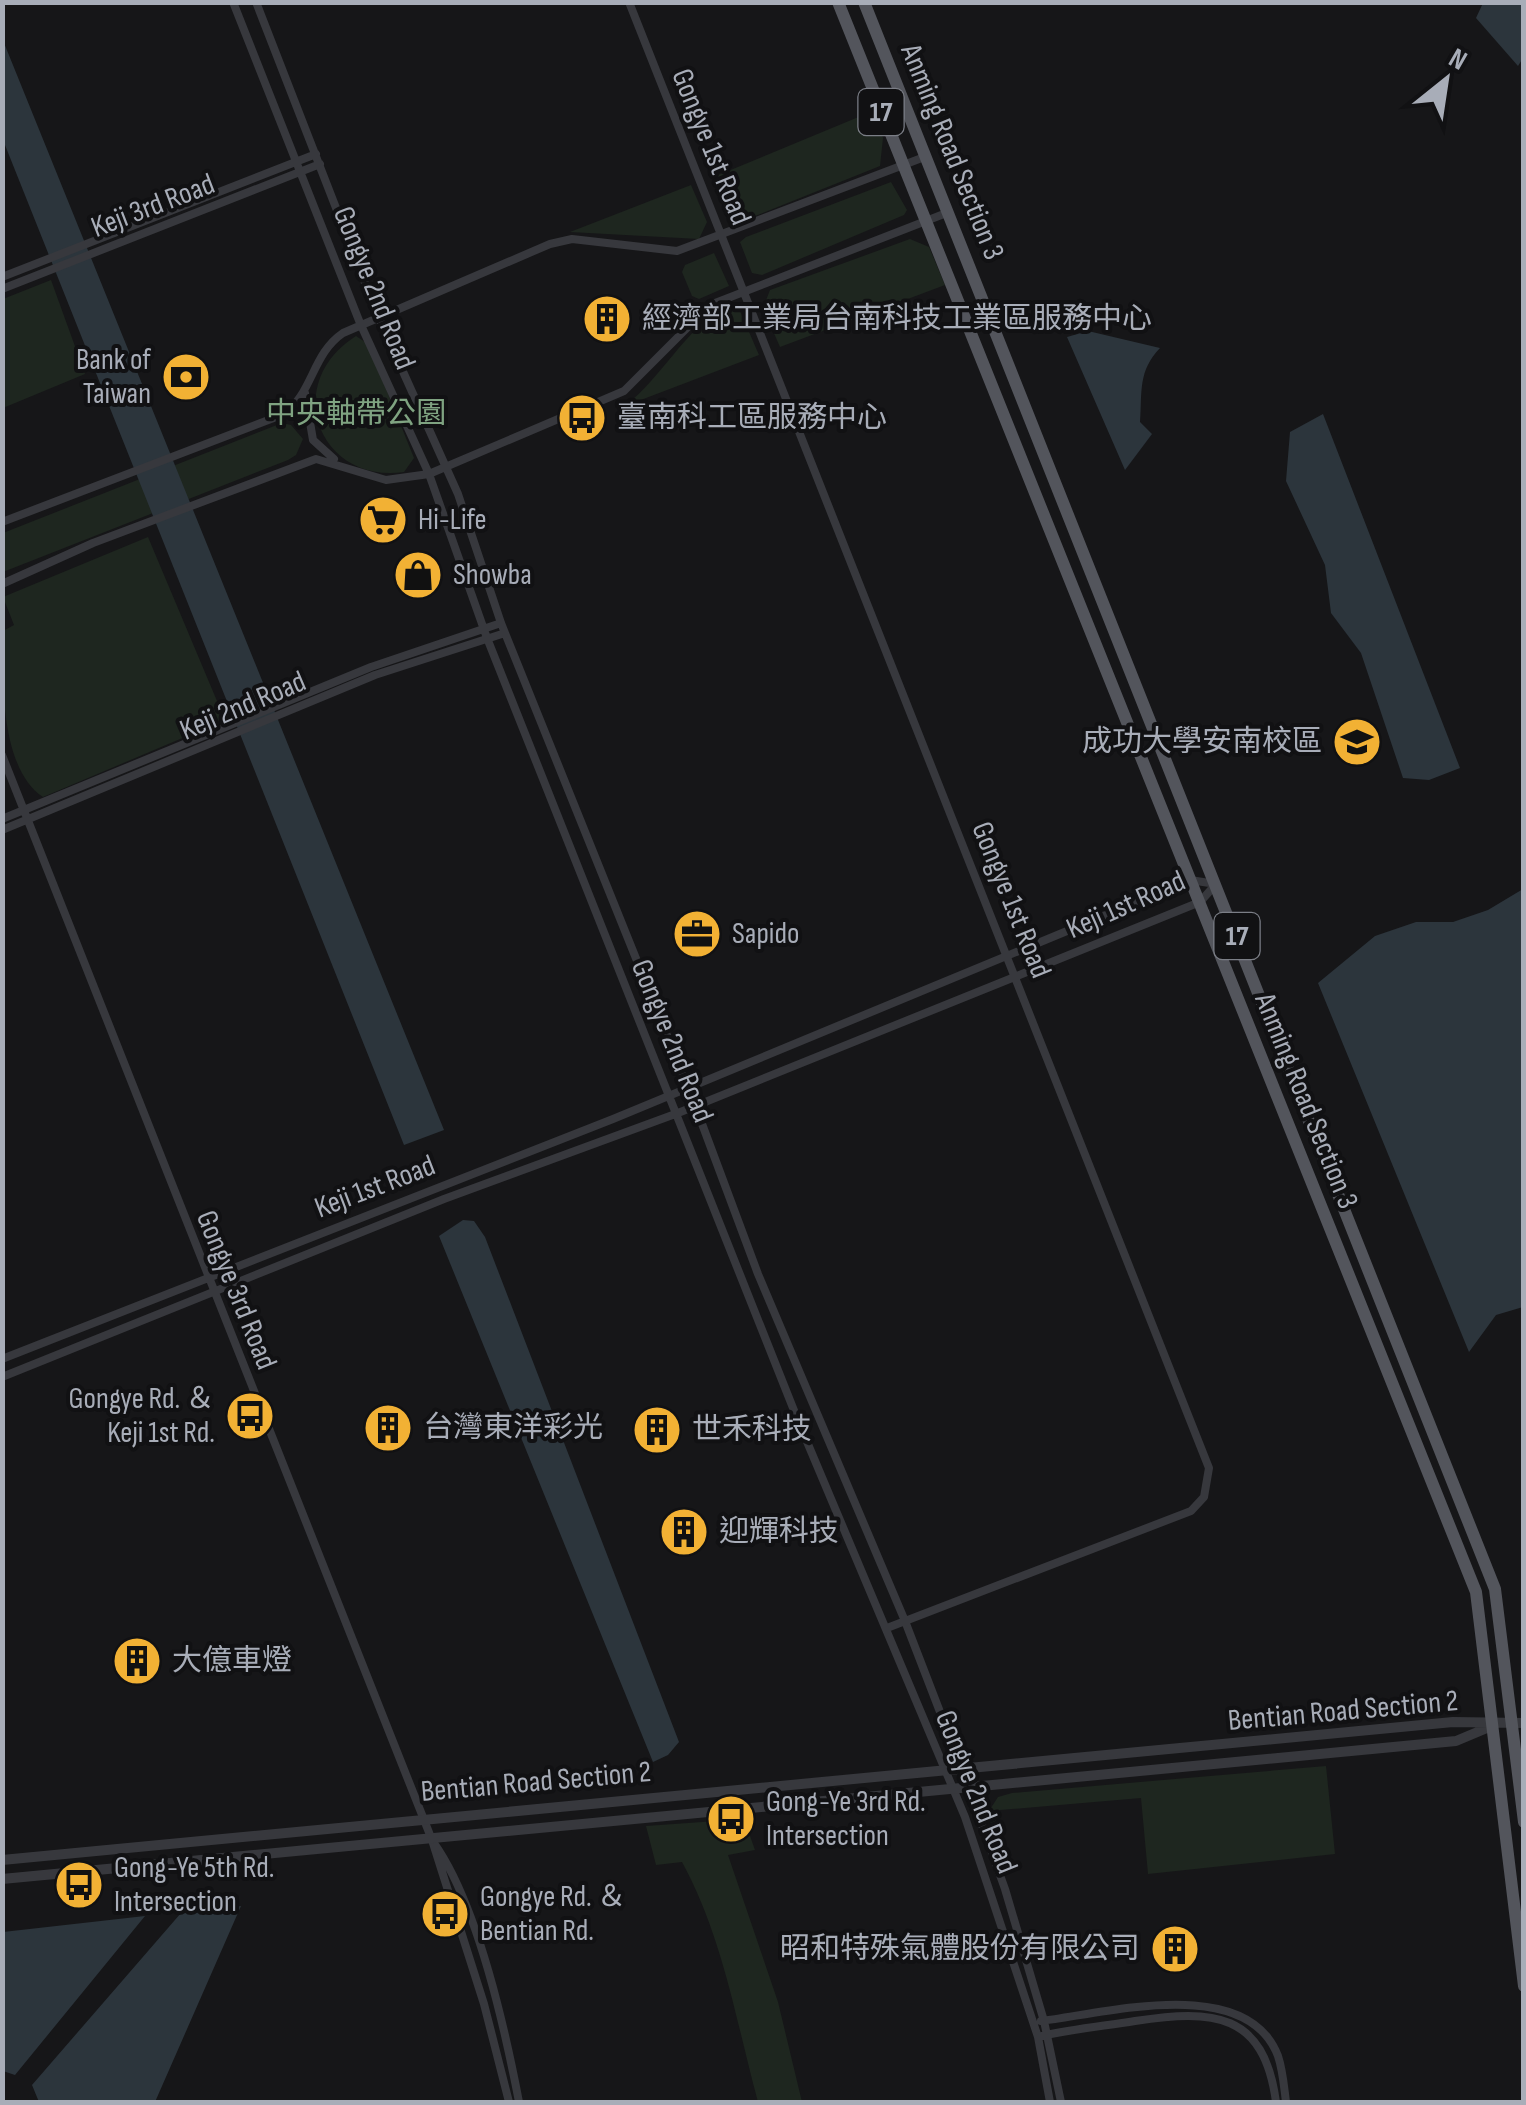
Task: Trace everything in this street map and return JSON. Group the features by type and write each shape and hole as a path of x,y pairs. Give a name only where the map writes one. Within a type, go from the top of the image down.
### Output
{"main road":[{"name":"Anming Road Section 3","path":"838,2 1476,1592 1493,1726"},
{"name":"Anming Road Section 3","path":"864,2 1495,1589 1518,1723"},
{"name":"17","path":"1518,1723 1524,1822"},
{"name":"17","path":"1493,1726 1524,1986"}],"street":[{"name":"Gongye 2nd Road","path":"233,2 360,322 429,474 485,634 797,1418 952,1790 1034,2022 1043,2036 1061,2102"},
{"name":"Gongye 2nd Road","path":"256,2 378,316 446,466 501,623 696,1105 758,1274 905,1620 962,1769 1044,2020 1050,2102"},
{"name":"Gongye 1st Road","path":"629,2 747,292 1209,1468 1204,1496 1191,1510 887,1628"},
{"name":"Keji 3rd Road","path":"2,278 316,154"},
{"path":"2,522 284,414 298,403 329,343 360,322 572,239 658,252 677,251 723,237 926,156"},
{"name":"Keji 3rd Road","path":"2,289 320,164"},
{"path":"2,584 93,543 316,459 332,460 350,470 386,480 429,474 624,391 700,312 950,212"},
{"path":"305,389 313,440 350,470"},
{"name":"Keji 2nd Road","path":"485,634 501,623"},
{"name":"Keji 2nd Road","path":"2,830 27,815 372,666 485,634 505,633"},
{"name":"Gongye 3rd Road","path":"2,755 432,1840 472,1964 486,1993 519,2102"},
{"name":"Keji 2nd Road","path":"2,819 27,815"},
{"name":"Keji 1st Road","path":"2,1359 670,1096 1190,880 1216,884"},
{"name":"Keji 1st Road","path":"2,1377 444,1199 678,1113 1200,902 1216,884"},
{"name":"Bentian Road Section 2","path":"2,1860 1453,1722 1493,1726"},
{"path":"1493,1726 1518,1723"},
{"name":"Bentian Road Section 2","path":"2,1879 1456,1741 1493,1726"},
{"name":"Gongye 3rd Road","path":"432,1840 449,1864 483,1961 509,2102"},
{"path":"1006,1935 1018,1932"},
{"path":"472,1964 483,1961"},
{"path":"1043,2036 1194,2004 1227,2009 1254,2025 1272,2046 1286,2102"},
{"path":"1034,2022 1161,2012 1218,2017 1242,2028 1263,2051 1272,2070 1276,2102"},
{"path":"1263,2051 1272,2046"}],"green space":[{"path":"873,111 883,138 880,166 745,220 735,220 728,213 716,176"},
{"path":"891,182 907,210 904,215 762,275 752,273 740,242 746,237"},
{"path":"691,185 707,222 699,239 570,232"},
{"path":"910,239 929,247 945,285 780,347 763,308 770,290"},
{"path":"714,253 729,286 699,299 692,296 682,272 685,265"},
{"path":"51,280 85,374 3,408 3,299"},
{"path":"724,307 740,311 759,355 625,406 697,329"},
{"name":"中央軸帶公園","path":"356,336 368,344 414,458 404,472 374,472 350,462 331,447 320,426 316,403 320,379 333,356"},
{"name":"中央軸帶公園","path":"282,423 291,425 303,439 296,455 288,460 3,572 3,533"},
{"path":"148,537 225,720 43,797 18,766 6,721 3,631 14,625 3,597"},
{"path":"1326,1766 1335,1854 1148,1874 1141,1798 1000,1810 995,1817 998,1828 992,1829 987,1814 998,1797 1012,1793"},
{"path":"744,1819 755,1850 728,1855 778,2002 802,2102 758,2102 708,1920 682,1862 656,1865 646,1826"}],"shaded area":[{"path":"1483,3 1523,3 1523,58 1518,66 1476,18"},
{"path":"2,38 444,1130 404,1145 3,140"},
{"path":"1088,331 1160,348 1148,365 1141,391 1140,422 1152,434 1125,470 1067,337"},
{"path":"1323,414 1460,768 1429,780 1403,778 1361,653 1331,613 1325,565 1286,481 1290,432"},
{"path":"1523,889 1523,1307 1496,1315 1469,1352 1318,983 1375,936 1416,922 1453,922 1488,910"},
{"path":"463,1220 474,1221 485,1237 679,1742 668,1755 653,1762 439,1236"},
{"path":"241,1906 155,2102 39,2102 32,2085 181,1913"},
{"path":"145,1916 15,2075 3,2071 3,1932"}],"place":[{"name":"經濟部工業局台南科技工業區服務中心","path":"607,319"},
{"name":"Bank of Taiwan","path":"186,377"},
{"name":"臺南科工區服務中心","path":"582,418"},
{"name":"Hi-Life","path":"383,520"},
{"name":"Showba","path":"418,575"},
{"name":"成功大學安南校區","path":"1357,742"},
{"name":"Sapido","path":"697,934"},
{"name":"Gongye Rd. ＆ Keji 1st Rd.","path":"250,1416"},
{"name":"台灣東洋彩光","path":"388,1428"},
{"name":"世禾科技","path":"657,1430"},
{"name":"迎輝科技","path":"684,1532"},
{"name":"大億車燈","path":"137,1661"},
{"name":"Gong-Ye 3rd Rd. Intersection","path":"731,1819"},
{"name":"Gong-Ye 5th Rd. Intersection","path":"79,1885"},
{"name":"Gongye Rd. ＆ Bentian Rd.","path":"445,1914"},
{"name":"昭和特殊氣體股份有限公司","path":"1175,1949"}]}
